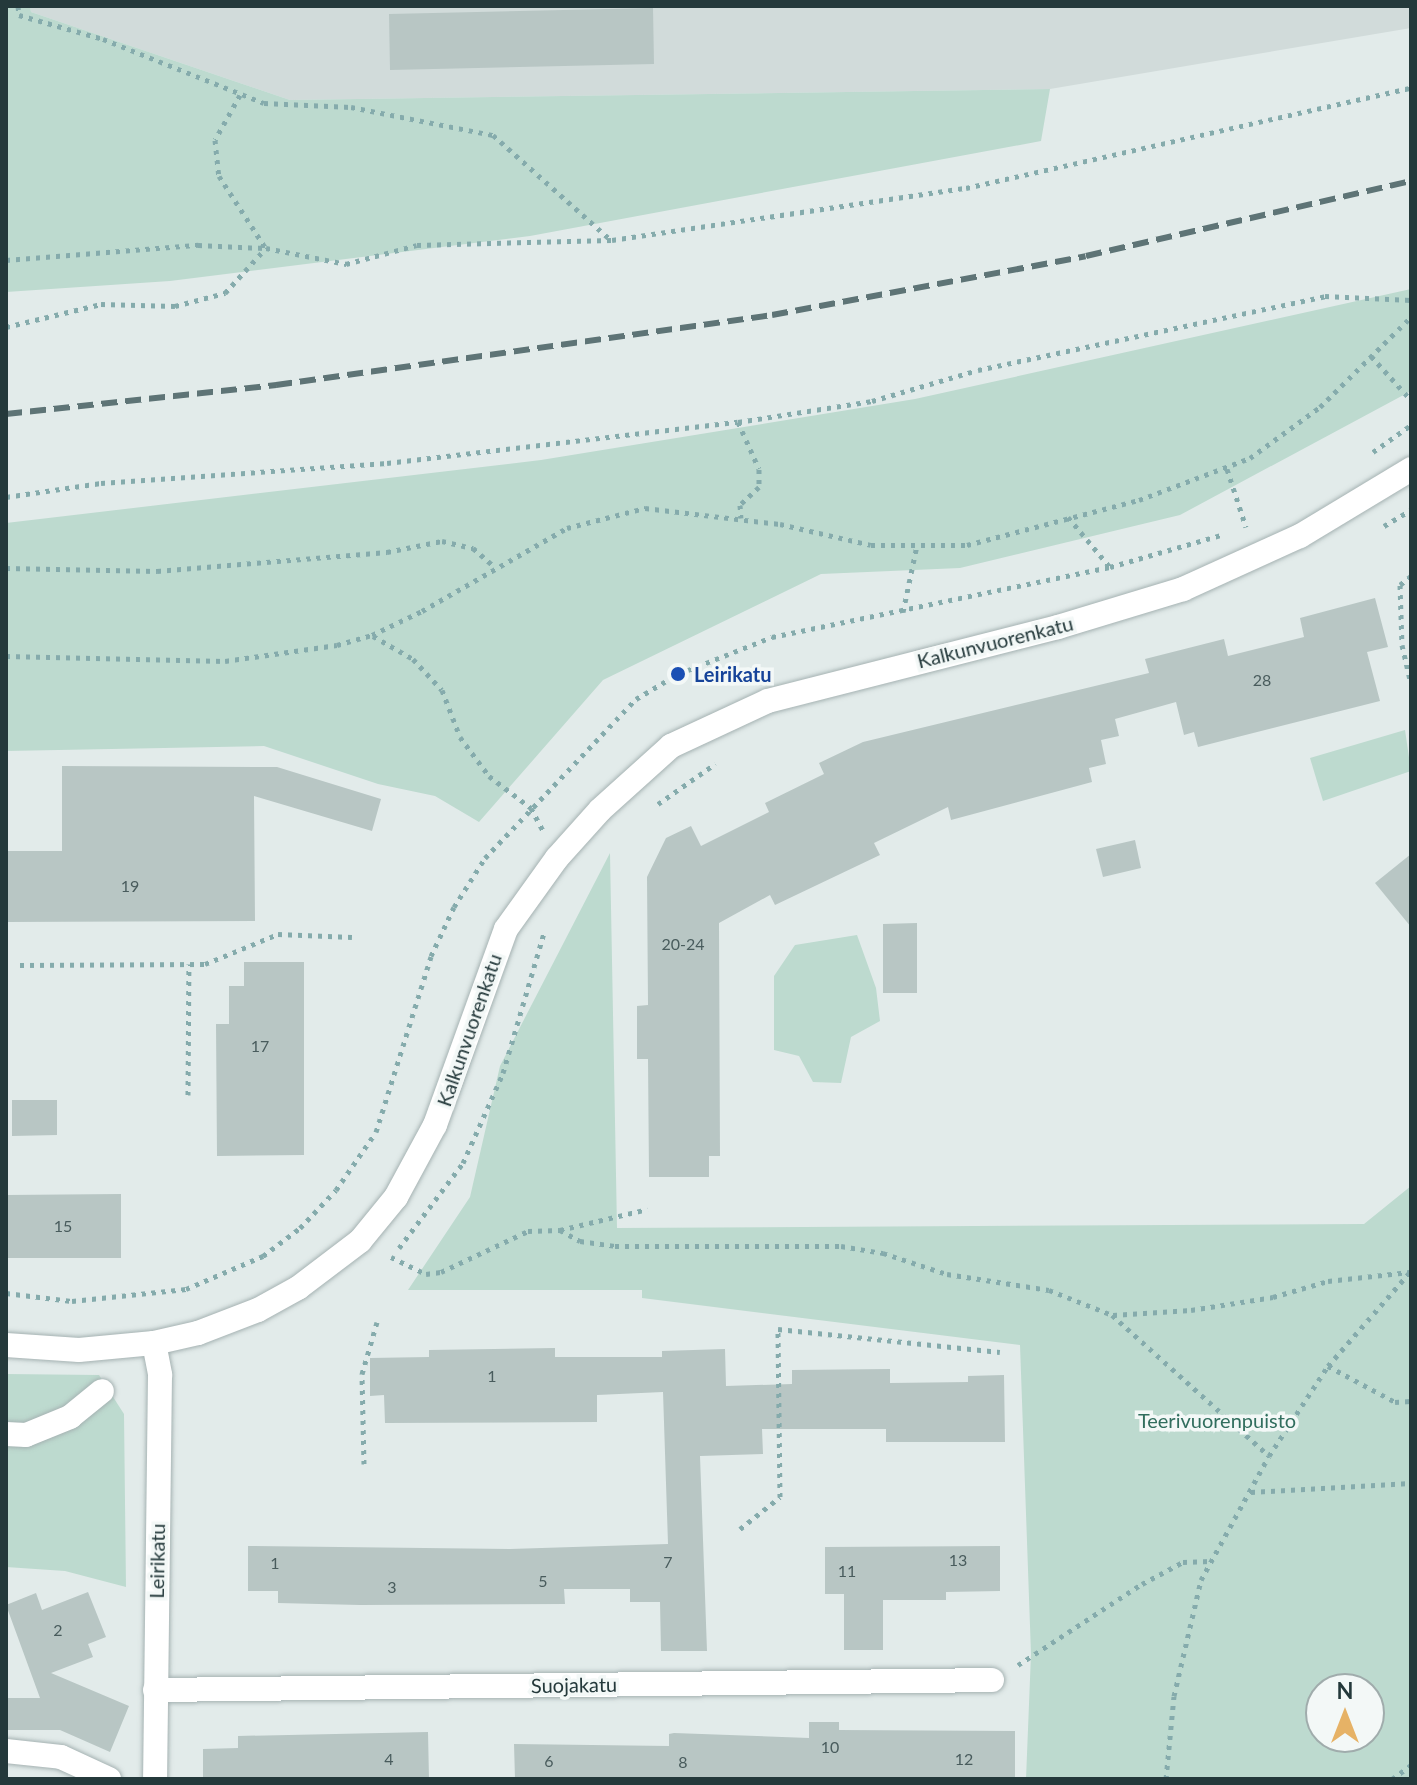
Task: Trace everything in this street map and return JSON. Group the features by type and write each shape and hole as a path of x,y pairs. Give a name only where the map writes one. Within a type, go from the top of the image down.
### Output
{"street":[{"name":"Kalkunvuorenkatu","path":"6,1345 79,1350 154,1343 258,1310 316,1277 381,1219 435,1125 506,929 557,858 600,810 671,746 797,692 1058,627 1183,589 1300,536 1411,469"},
{"name":"Leirikatu","path":"154,1343 160,1375 155,1779"},
{"path":"6,1434 26,1435 70,1417 102,1391"},
{"name":"Suojakatu","path":"155,1690 992,1680"},
{"path":"6,1751 61,1757 109,1779"}],"path":[{"path":"18,6 19,15 103,39 264,103 351,107 493,135 612,240"},
{"path":"6,260 198,245 266,248 346,264 417,245 499,246 612,240 966,188 1411,88"},
{"path":"240,95 215,140 219,176 266,248"},
{"path":"6,327 101,304 175,306 225,293 266,248"},
{"path":"6,497 126,481 387,463 738,422 872,401 978,370 1325,296 1411,300"},
{"path":"6,656 225,661 372,635 495,567 601,516 645,508 741,518 871,545 967,545 1139,500 1227,469 1287,435 1411,317"},
{"path":"1371,356 1411,400"},
{"path":"738,422 759,469 759,487 740,505 741,518"},
{"path":"1362,459 1411,425"},
{"path":"1227,469 1246,527"},
{"path":"1374,531 1411,510"},
{"path":"1068,517 1110,567"},
{"path":"6,1293 84,1301 186,1289 263,1256 300,1228 336,1190 376,1132 440,929 485,858 636,699 678,674 772,637 1110,567 1246,527 1257,521"},
{"path":"6,568 157,571 387,552 442,541 473,548 495,567"},
{"path":"903,612 917,545"},
{"path":"1411,576 1400,585 1402,645 1411,683"},
{"path":"372,635 413,659 442,690 460,737 489,776 531,808"},
{"path":"647,813 726,756"},
{"path":"381,1266 463,1163 503,1073 546,927"},
{"path":"20,965 205,964 278,934 352,937"},
{"path":"188,1095 189,964"},
{"path":"391,1257 426,1274 441,1272 528,1231 560,1230 648,1209"},
{"path":"560,1230 580,1241 615,1246 841,1246 883,1253 947,1274 1049,1290 1112,1315 1269,1456"},
{"path":"1112,1315 1191,1310 1273,1297 1328,1281 1410,1272"},
{"path":"1166,1779 1188,1625 1212,1561 1269,1456 1328,1366 1410,1272"},
{"path":"364,1464 362,1374 377,1322"},
{"path":"740,1529 780,1497 778,1329 1000,1352"},
{"path":"1328,1366 1395,1402 1411,1401"},
{"path":"1250,1492 1411,1483"},
{"path":"992,1680 1142,1584 1183,1562 1212,1561"},
{"path":"1392,1779 1411,1765"}],"shaded area":[{"path":"30,6 1411,6 1411,28 1050,89 290,100 31,12"}],"green space":[{"path":"6,6 30,6 31,12 290,100 1050,89 1041,141 530,236 170,281 6,292"},
{"path":"1411,289 1411,391 1180,515 960,568 821,574 603,680 479,822 435,796 378,784 264,746 6,751 6,523 541,460 915,399"},
{"path":"1405,730 1411,771 1323,801 1310,758"},
{"name":"Teerivuorenpuisto","path":"610,853 617,1228 1364,1224 1411,1186 1411,1779 1026,1779 1031,1654 1020,1345 642,1298 642,1290 408,1290 470,1197 500,1066"},
{"path":"857,935 876,988 880,1021 851,1037 841,1083 813,1082 799,1056 774,1050 774,976 795,945"},
{"path":"6,1374 99,1375 124,1414 126,1587 65,1571 6,1567"}],"building":[{"path":"653,8 654,64 390,70 389,14"},
{"path":"1375,598 1388,647 1367,652 1380,701 1198,747 1194,732 1184,735 1176,702 1115,719 1119,736 1101,740 1106,764 1089,768 1092,782 951,820 948,807 874,843 880,855 775,905 770,895 719,923 720,1156 709,1156 709,1177 649,1177 648,1059 637,1059 637,1006 648,1005 647,877 666,838 691,826 701,846 769,812 765,803 824,774 819,763 863,742 1149,673 1145,659 1224,639 1228,656 1304,637 1300,618"},
{"path":"62,766 277,767 381,799 372,831 254,796 255,921 6,922 6,851 62,851"},
{"path":"1135,840 1141,868 1103,877 1096,849"},
{"path":"1411,854 1411,927 1375,883"},
{"path":"917,923 917,993 883,993 883,924"},
{"path":"244,962 304,962 304,1155 217,1156 216,1024 229,1024 229,986 244,986"},
{"path":"12,1100 57,1100 57,1135 12,1136"},
{"path":"121,1194 121,1258 6,1258 6,1195"},
{"path":"555,1348 555,1357 662,1357 662,1351 725,1349 726,1386 792,1384 792,1370 890,1369 890,1383 968,1382 968,1376 1004,1375 1005,1442 886,1442 886,1429 762,1429 763,1454 700,1456 707,1651 661,1651 660,1602 630,1602 630,1589 564,1589 565,1604 278,1603 278,1591 248,1591 248,1546 510,1549 668,1544 663,1392 597,1395 597,1422 385,1423 384,1395 370,1396 370,1358 429,1357 429,1350"},
{"path":"1000,1546 1000,1591 946,1592 946,1600 883,1600 883,1650 844,1650 844,1594 825,1594 825,1547"},
{"path":"88,1592 106,1637 88,1644 93,1657 51,1673 129,1706 110,1752 60,1730 6,1730 6,1698 40,1698 6,1605 36,1593 42,1610"},
{"path":"809,1722 839,1722 839,1730 1015,1731 1015,1779 515,1779 514,1744 669,1746 669,1734 674,1733 809,1738"},
{"path":"428,1732 429,1779 203,1779 203,1749 238,1748 238,1736"}],"railway":[{"path":"6,414 276,385 772,315 1086,256 1411,181"}],"place":[{"name":"Leirikatu","path":"678,674"}]}
